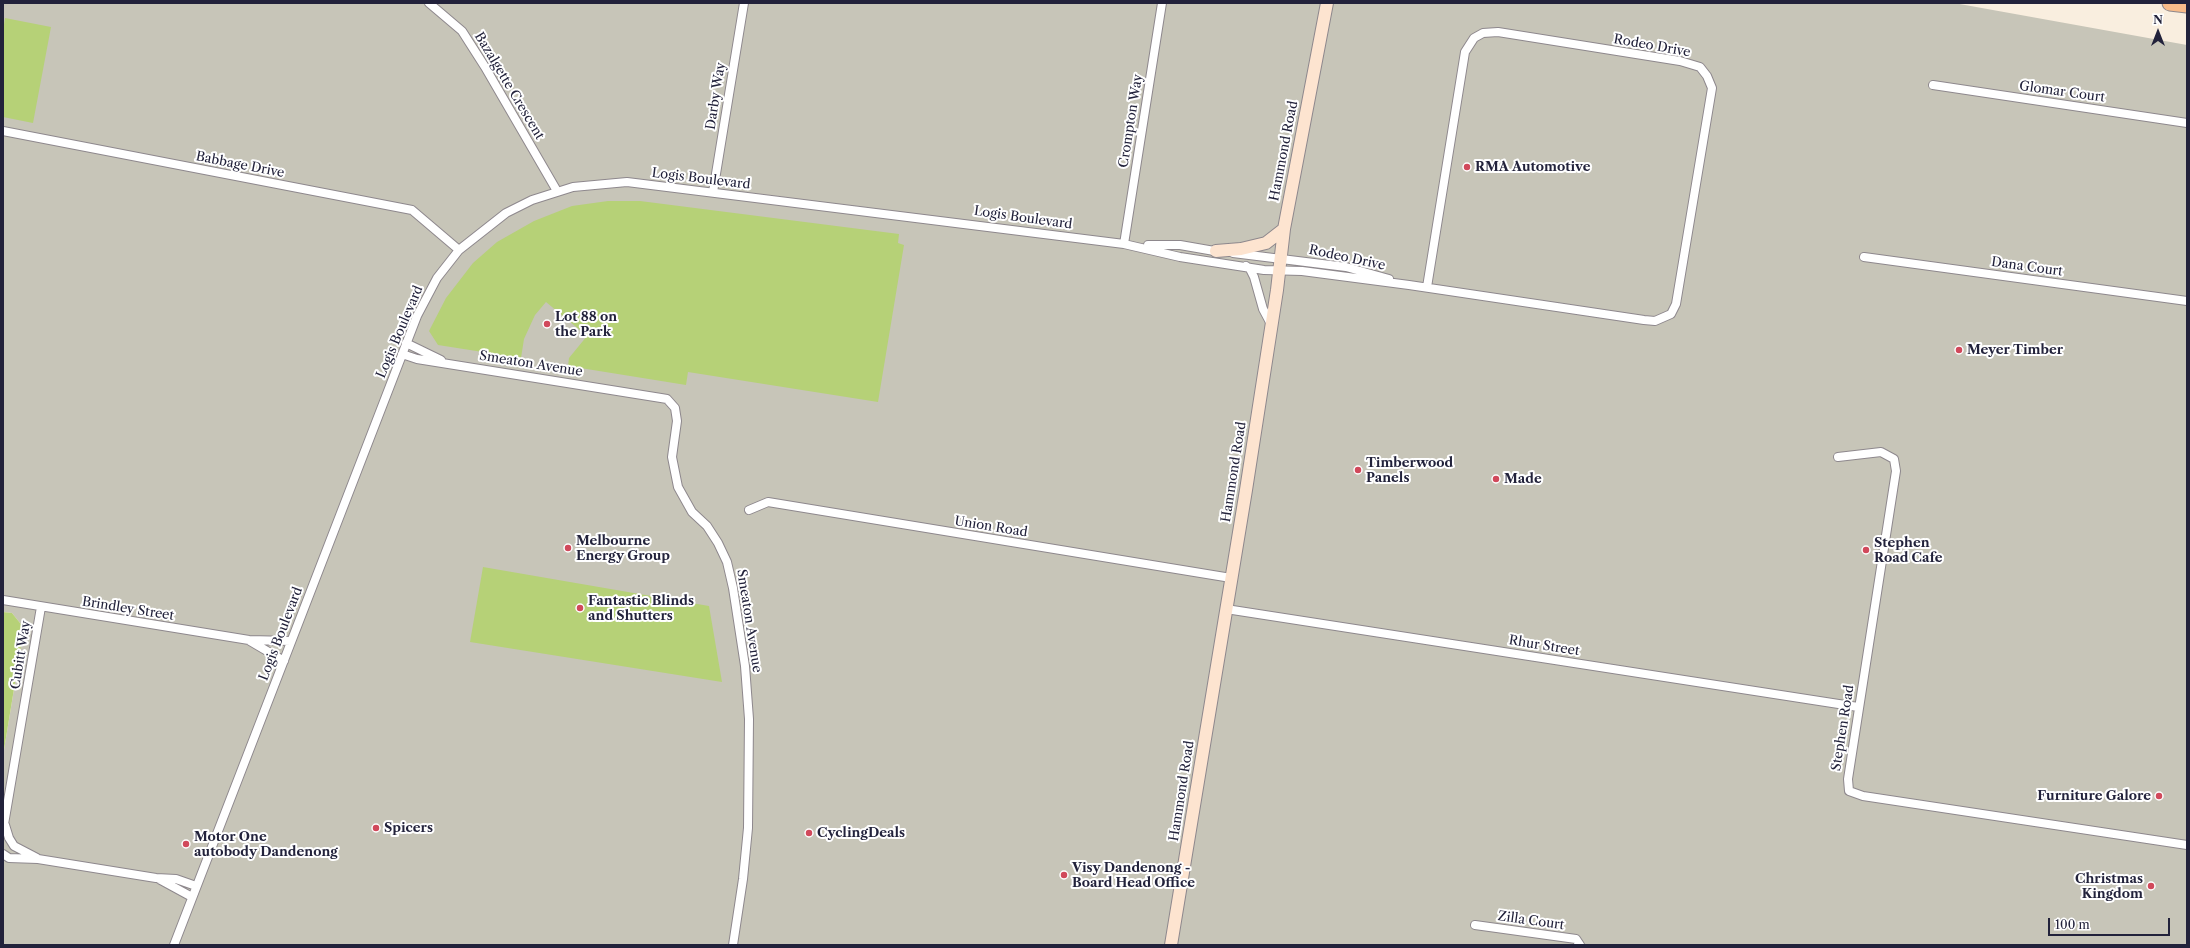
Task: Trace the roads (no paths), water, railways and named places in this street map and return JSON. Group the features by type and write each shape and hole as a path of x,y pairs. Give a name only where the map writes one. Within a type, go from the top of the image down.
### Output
{"highway":[{"path":"2170,3 2187,5"}],"main road":[{"name":"Hammond Road","path":"1171,945 1231,578 1280,265 1284,229 1327,3"},
{"path":"1216,251 1241,249 1266,243 1284,229"}],"street":[{"name":"Bazalgette Crescent","path":"429,3 462,31 485,67 557,191"},
{"name":"Darby Way","path":"712,192 744,3"},
{"name":"Crompton Way","path":"1124,244 1162,3"},
{"name":"Rodeo Drive","path":"1280,265 1302,271 1427,287 1644,320 1655,321 1671,314 1676,304 1712,88 1708,76 1700,67 1680,61 1498,32 1483,33 1474,38 1465,52 1427,287"},
{"name":"Glomar Court","path":"1933,85 2187,123"},
{"name":"Babbage Drive","path":"3,131 412,210 459,250"},
{"name":"Logis Boulevard","path":"174,945 417,316 437,278 459,250 506,213 532,200 557,191 592,184 627,182 1124,244 1180,245 1280,265"},
{"name":"Logis Boulevard","path":"1134,245 1180,257 1246,266 1280,265"},
{"name":"Dana Court","path":"1864,257 2187,301"},
{"path":"1246,266 1250,269 1254,277 1263,309 1271,324"},
{"name":"Smeaton Avenue","path":"406,343 445,362"},
{"name":"Smeaton Avenue","path":"402,354 417,359 445,362 667,399 676,408 677,415 672,457 678,487 692,512 706,526 718,543 727,562 733,588 745,666 749,719 748,828 743,879 732,945"},
{"name":"Stephen Road","path":"1838,457 1881,452 1894,460 1896,471 1858,707 1848,779 1849,791 1863,796 2187,845"},
{"name":"Union Road","path":"749,510 768,502 1231,578"},
{"name":"Brindley Street","path":"3,600 249,640 291,641"},
{"name":"Cubitt Way","path":"38,859 14,846 4,827 41,607"},
{"name":"Rhur Street","path":"1226,608 1858,707"},
{"name":"Brindley Street","path":"249,640 284,661"},
{"name":"Cubitt Way","path":"3,854 9,858 38,859 156,878 176,879 196,886"},
{"name":"Cubitt Way","path":"156,878 192,897"},
{"name":"Zilla Court","path":"1475,925 1576,940 1580,945"}],"place":[{"name":"RMA Automotive","path":"1467,167"},
{"name":"Lot 88 on the Park","path":"547,324"},
{"name":"Meyer Timber","path":"1959,350"},
{"name":"Timberwood Panels","path":"1358,470"},
{"name":"Made","path":"1496,479"},
{"name":"Melbourne Energy Group","path":"568,548"},
{"name":"Stephen Road Cafe","path":"1866,550"},
{"name":"Fantastic Blinds and Shutters","path":"580,608"},
{"name":"Furniture Galore","path":"2159,796"},
{"name":"Spicers","path":"376,828"},
{"name":"CyclingDeals","path":"809,833"},
{"name":"Motor One autobody Dandenong","path":"186,844"},
{"name":"Visy Dandenong - Board Head Office","path":"1064,875"},
{"name":"Christmas Kingdom","path":"2151,886"}]}
